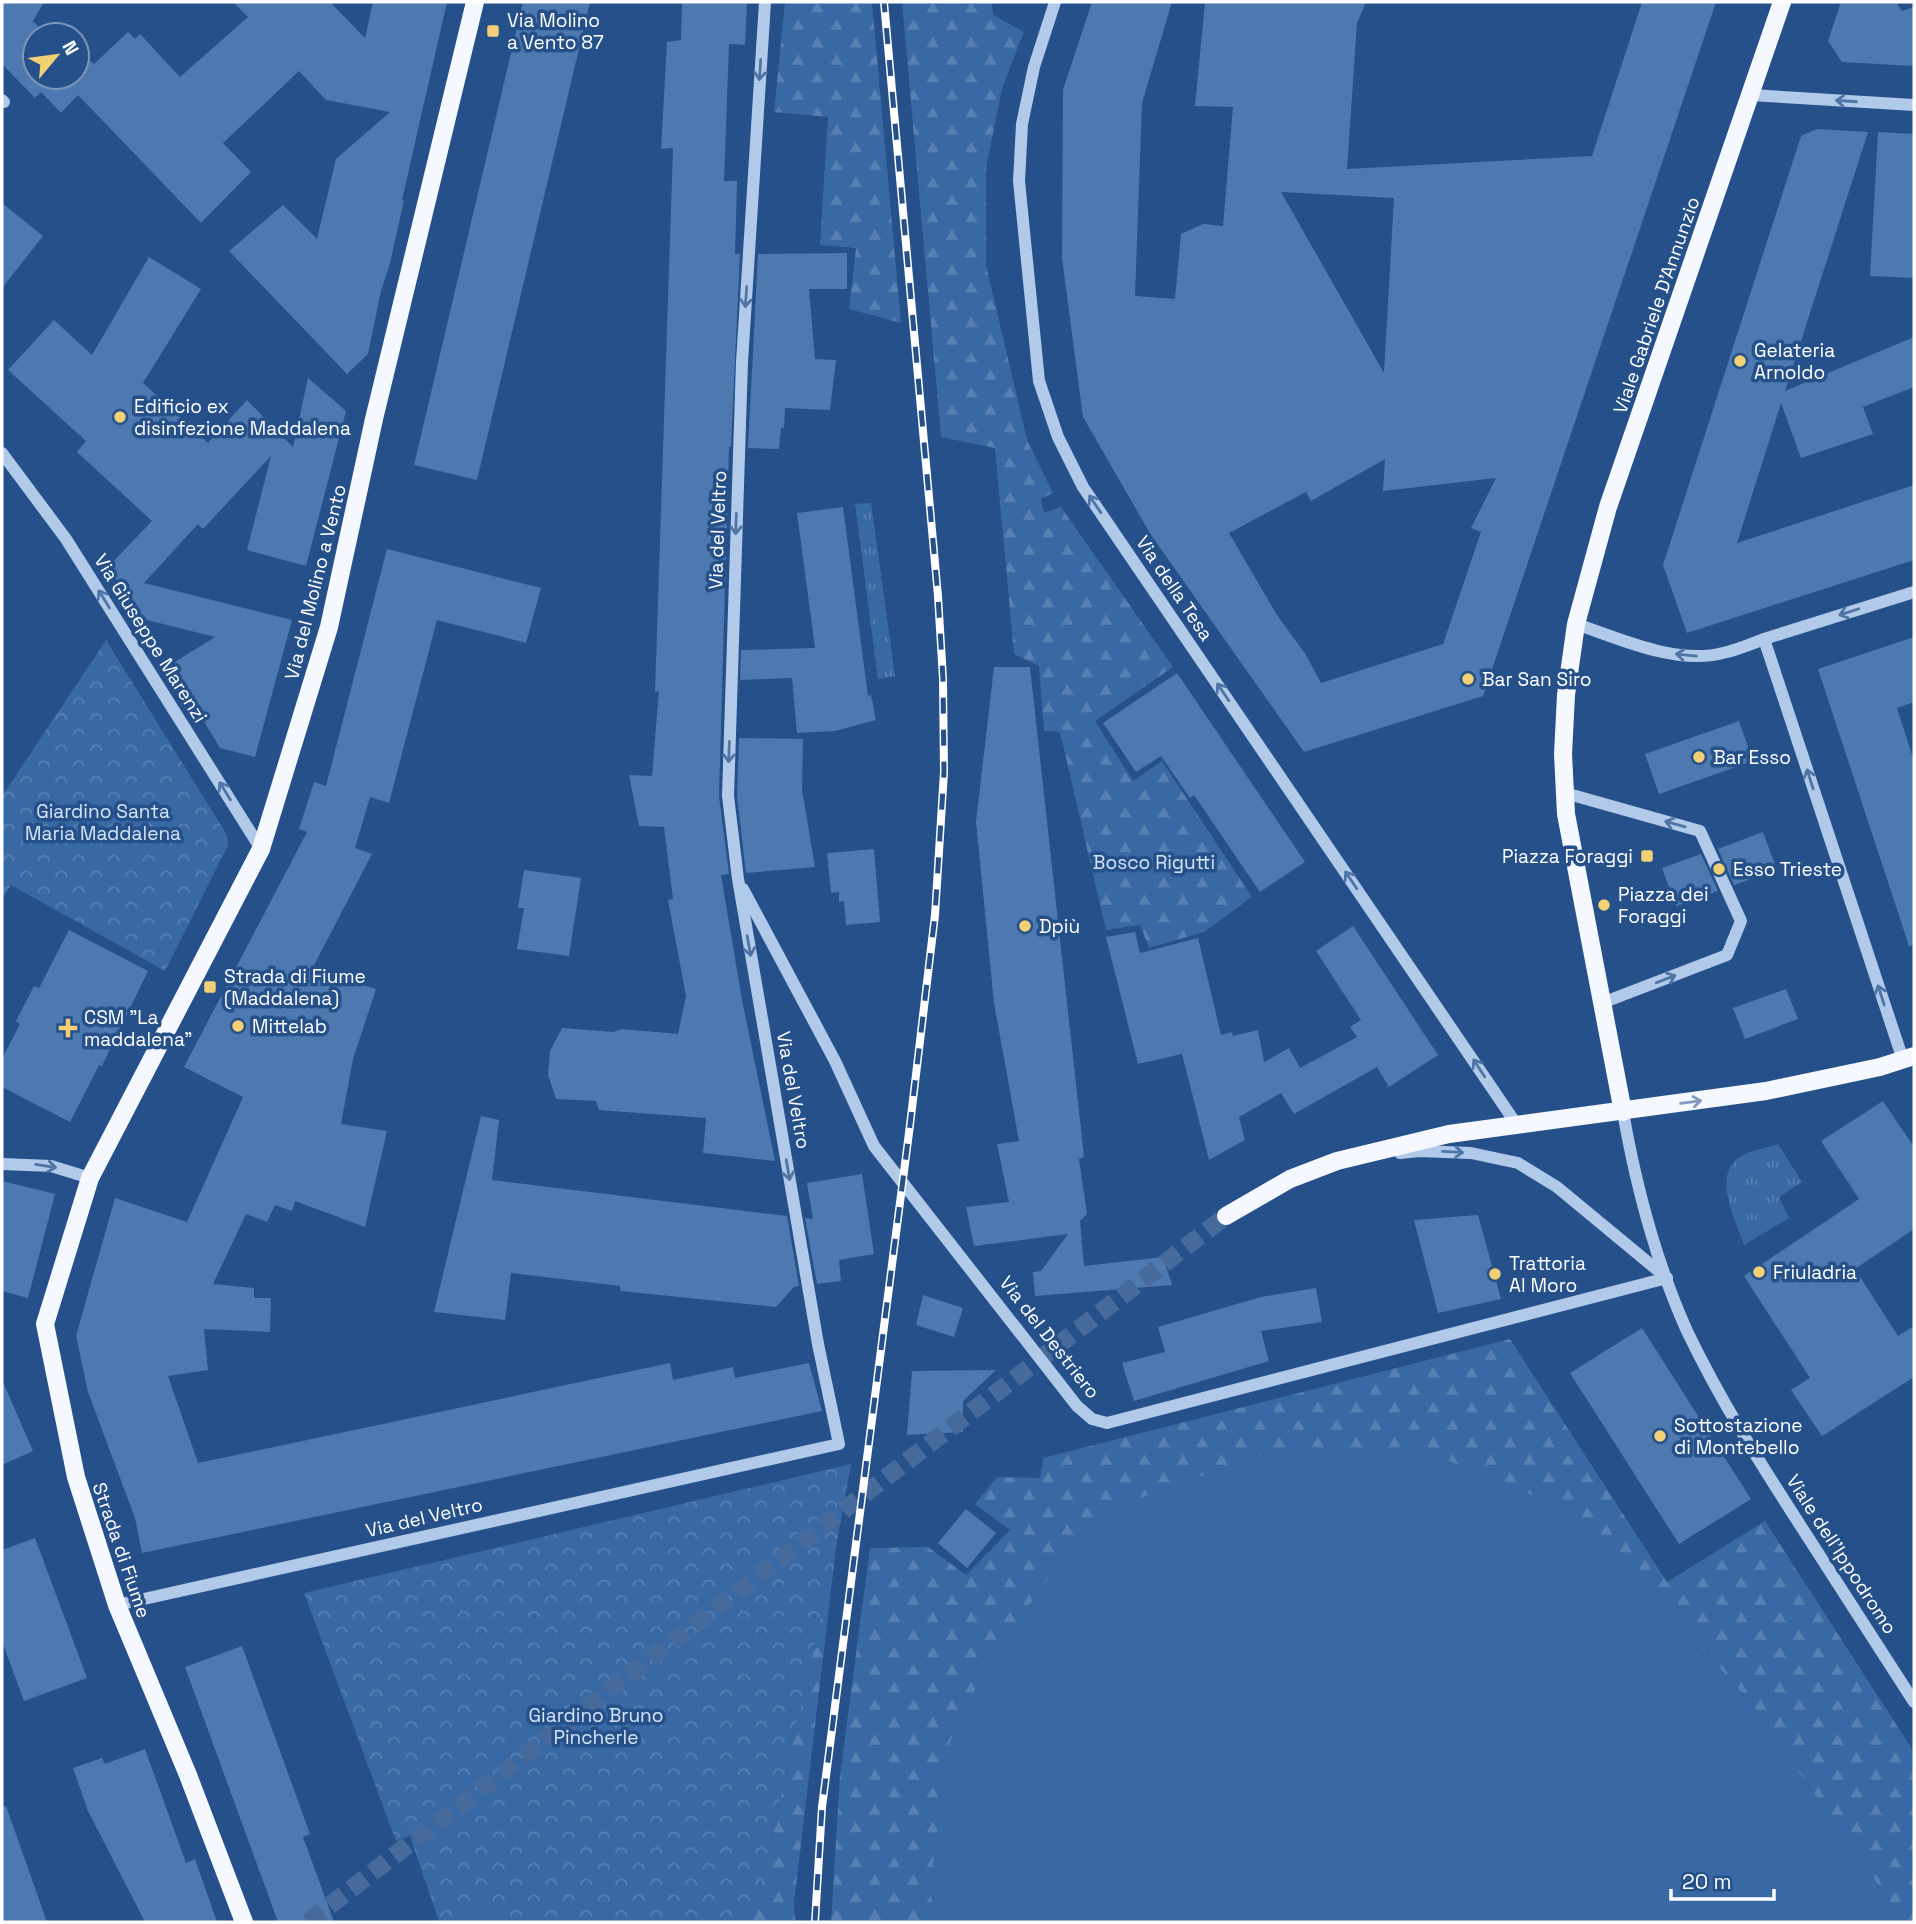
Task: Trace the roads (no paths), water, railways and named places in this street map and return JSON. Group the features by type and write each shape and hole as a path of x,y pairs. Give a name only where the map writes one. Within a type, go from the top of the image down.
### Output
{"main road":[{"name":"Via del Molino a Vento","path":"90,1178 261,849 329,628 380,393 475,2"},
{"name":"Viale Gabriele D'Annunzio","path":"1576,624 1608,508 1782,2"},
{"path":"1576,624 1566,695 1563,754 1566,814 1623,1112"},
{"path":"1226,1216 1290,1179 1336,1161 1449,1135 1766,1091 1880,1067 1909,1058"},
{"name":"Strada di Fiume","path":"90,1178 45,1324 76,1477 117,1605 188,1775 244,1922"}],"street":[{"name":"Via del Veltro","path":"117,1605 839,1444 818,1344 738,879 728,796 742,362 765,2"},
{"name":"Via della Tesa","path":"1055,2 1034,67 1022,124 1019,181 1039,382 1058,437 1083,487 1517,1125"},
{"path":"1751,95 1914,106"},
{"name":"Via Giuseppe Marenzi","path":"2,453 28,484 66,539 261,849"},
{"path":"1576,624 1641,646 1689,657 1721,654 1914,592"},
{"path":"1764,639 1909,1058"},
{"path":"1565,793 1700,831 1741,921 1727,956 1602,1003"},
{"name":"Via del Destriero","path":"738,879 835,1061 874,1146 1077,1405 1092,1419 1107,1423 1667,1278"},
{"name":"Viale dell'Ippodromo","path":"1623,1112 1633,1171 1686,1329 1731,1417 1914,1702"},
{"path":"1336,1161 1420,1151 1471,1153 1518,1163 1557,1187 1667,1278"},
{"path":"2,1164 51,1166 90,1178"}],"tunnel":[{"path":"308,1922 1226,1216"}],"railway":[{"path":"815,1922 822,1807 935,915 944,772 943,679 938,596 884,2"}],"place":[{"name":"Via Molino a Vento 87","path":"493,31"},
{"name":"Gelateria Arnoldo","path":"1740,361"},
{"name":"Edificio ex disinfezione Maddalena","path":"120,417"},
{"name":"Bar San Siro","path":"1468,679"},
{"name":"Bar Esso","path":"1699,757"},
{"name":"Piazza Foraggi","path":"1647,856"},
{"name":"Esso Trieste","path":"1719,869"},
{"name":"Piazza dei Foraggi","path":"1604,905"},
{"name":"Dpiù","path":"1025,926"},
{"name":"Strada di Fiume (Maddalena)","path":"210,987"},
{"name":"Mittelab","path":"238,1026"},
{"name":"CSM \"La maddalena\"","path":"68,1028"},
{"name":"Friuladria","path":"1759,1272"},
{"name":"Trattoria Al Moro","path":"1495,1274"},
{"name":"Sottostazione di Montebello","path":"1660,1436"}],"park label":[{"name":"Giardino Santa Maria Maddalena","path":"103,822"},
{"name":"Bosco Rigutti","path":"1154,862"},
{"name":"Giardino Bruno Pincherle","path":"596,1726"}]}
